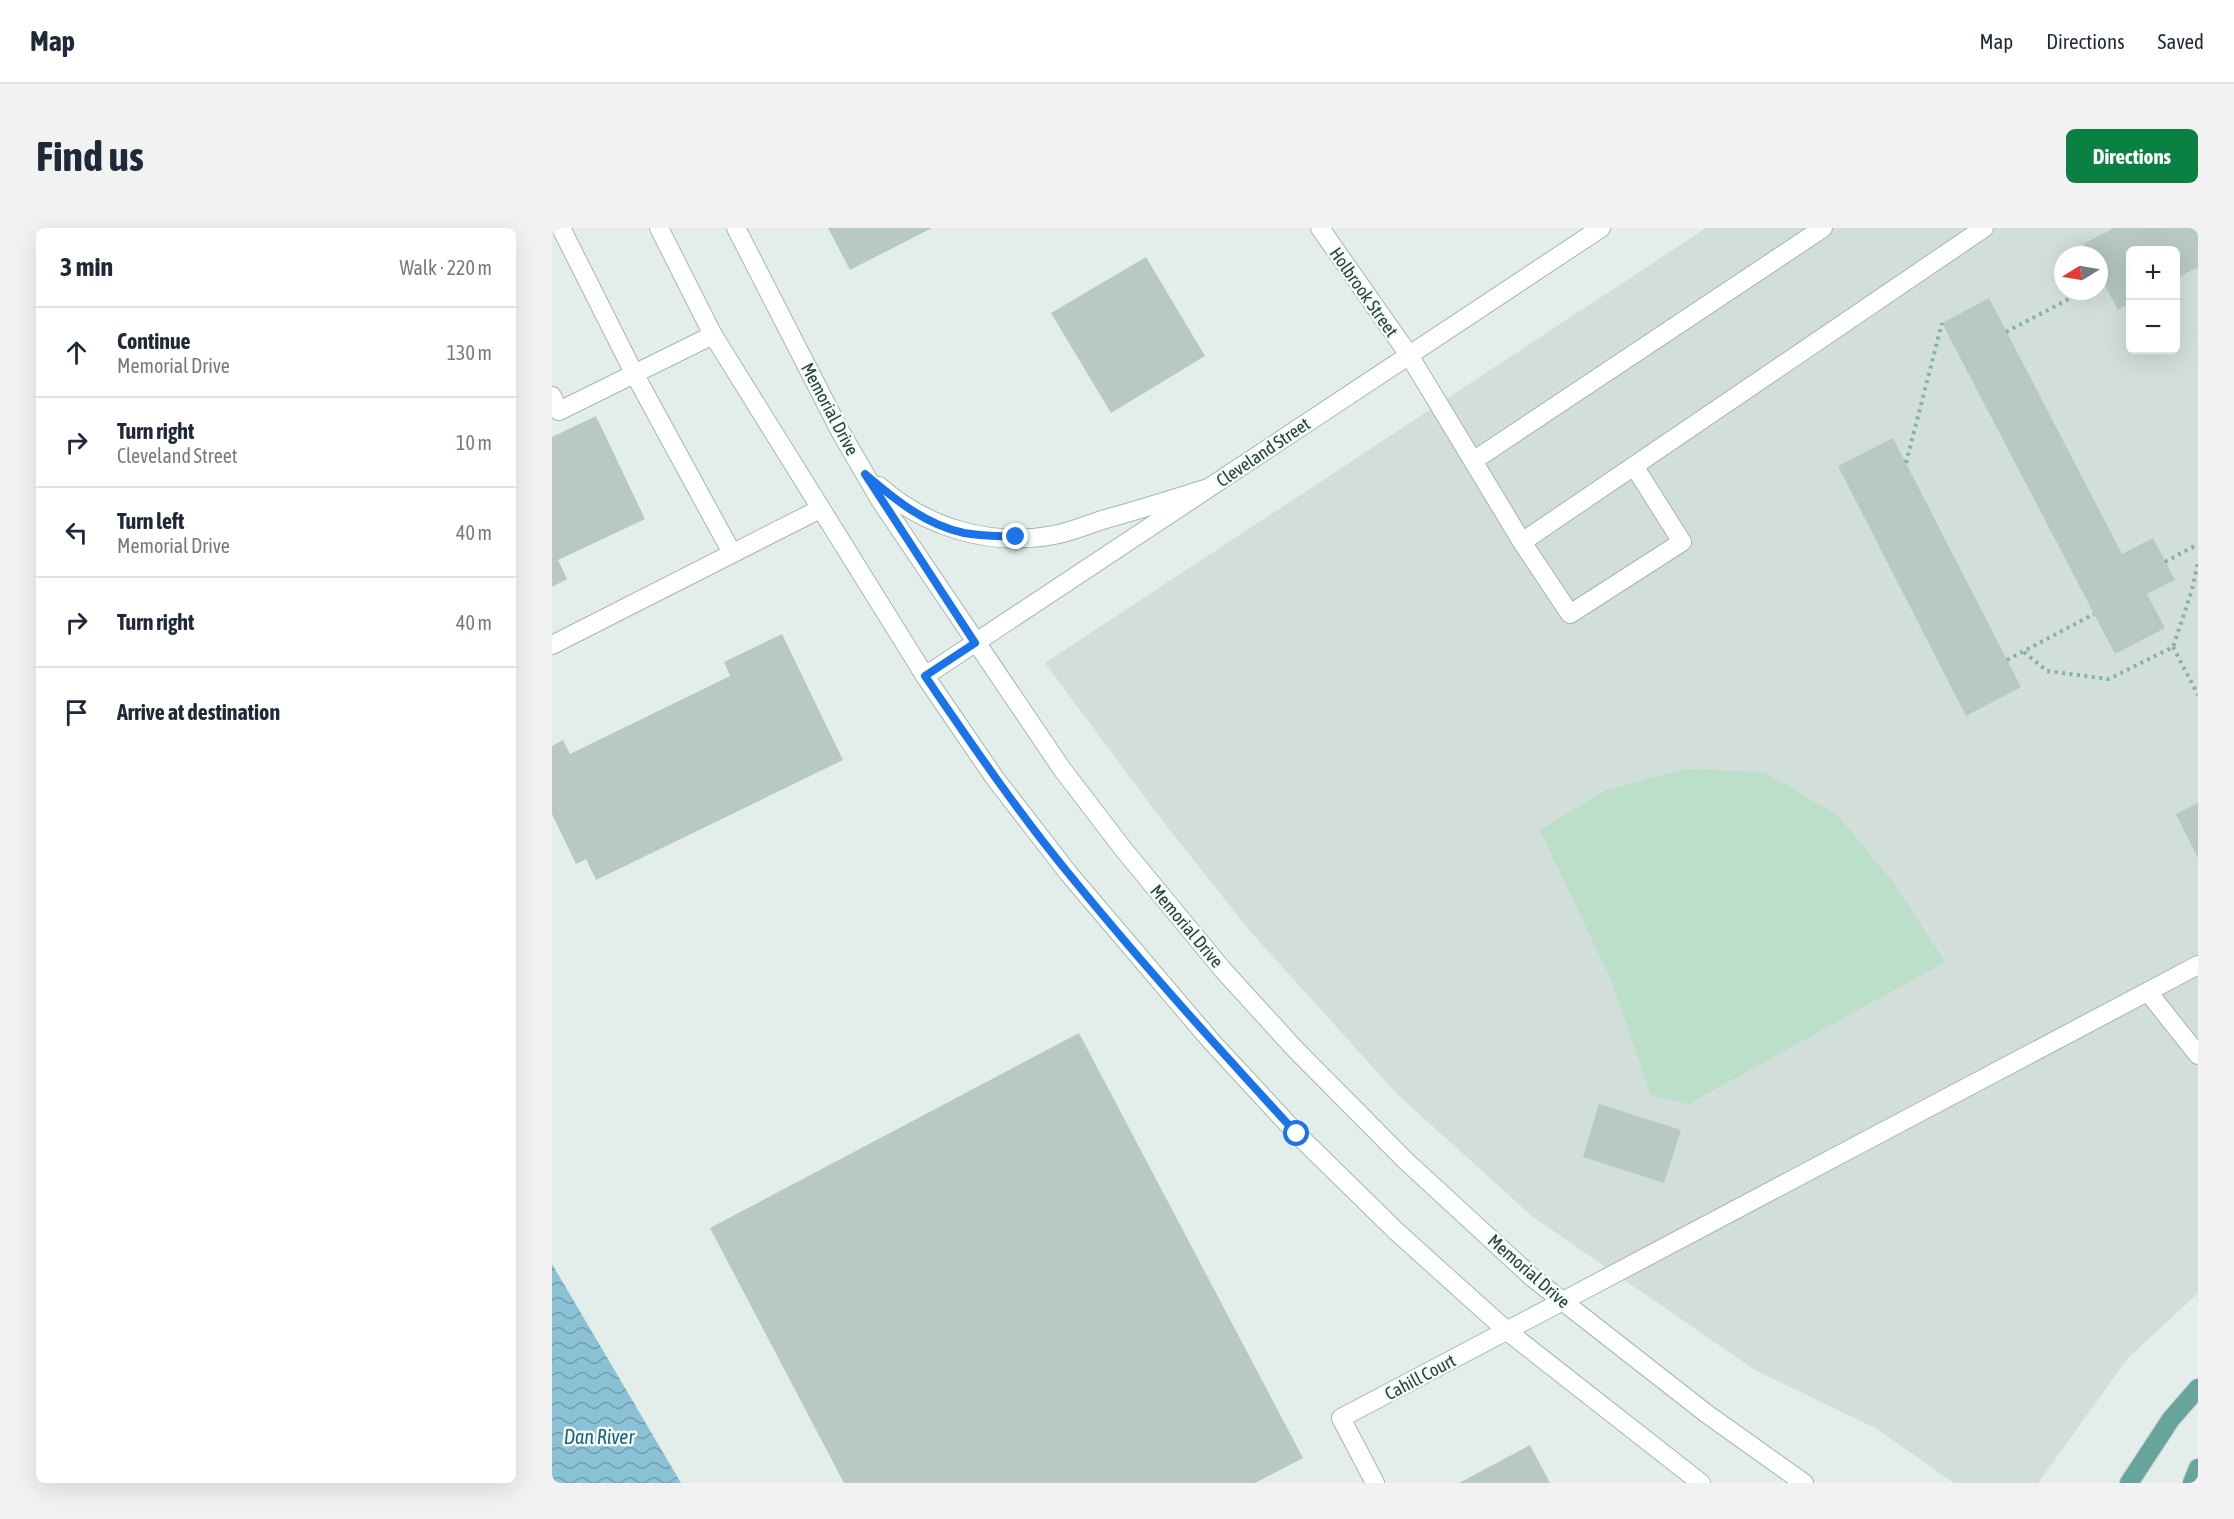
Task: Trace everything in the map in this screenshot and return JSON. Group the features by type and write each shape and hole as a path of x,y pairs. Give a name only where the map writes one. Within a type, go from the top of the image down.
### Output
{"main road":[{"path":"561,228 635,375 732,553"},
{"path":"659,228 713,335 925,676 994,777 1069,874 1211,1041 1297,1134 1388,1224 1507,1331 1701,1483"},
{"name":"Memorial Drive","path":"736,228 865,474 975,643 1062,769 1124,850 1231,978 1295,1049 1406,1161 1533,1278 1707,1414 1804,1483"},
{"name":"Holbrook Street","path":"1320,228 1409,355 1522,542 1570,614 1682,542 1634,466"},
{"name":"Cleveland Street","path":"925,676 1601,228"},
{"path":"1473,461 1823,228"},
{"path":"1522,542 1984,228"},
{"path":"552,396 559,411 713,335"},
{"path":"865,474 895,500 933,522 964,533 1016,537 1054,535 1208,488"},
{"path":"552,645 820,509"},
{"name":"Cahill Court","path":"1375,1483 1341,1418 2198,965"},
{"path":"2148,992 2198,1055"},
{"path":"2129,1483 2171,1419 2198,1388"},
{"path":"2192,1483 2198,1468"}],"path":[{"path":"2006,332 2067,300"},
{"path":"1906,463 1942,323"},
{"path":"2165,562 2198,544"},
{"path":"2198,562 2192,590 2174,647 2198,695"},
{"path":"2007,660 2094,614"},
{"path":"2024,652 2047,670 2109,680 2174,647"}],"shaded area":[{"path":"1706,228 2198,228 2198,1293 2128,1358 2038,1483 1954,1483 1877,1429 1755,1370 1533,1217 1397,1094 1249,930 1158,815 1045,663"}],"green space":[{"path":"1684,769 1764,772 1838,816 1893,882 1945,962 1688,1104 1651,1095 1611,980 1540,830 1604,791"}],"water":[{"name":"Dan River","path":"552,1264 681,1483 552,1483"}],"building":[{"path":"828,228 932,228 850,270"},
{"path":"2114,228 2198,228 2198,267 2180,277 2180,246 2126,246 2126,305 2118,310 2108,291 2108,246 2084,246 2083,244"},
{"path":"1146,257 1205,356 1111,413 1051,313"},
{"path":"1989,298 2122,554 2153,538 2175,580 2147,594 2165,628 2115,654 1942,323"},
{"path":"596,416 645,519 558,560 567,579 552,587 552,437"},
{"path":"1893,438 2021,687 1966,716 1838,466"},
{"path":"782,634 843,760 596,880 586,859 576,864 552,814 552,746 563,740 570,754 730,676 724,662"},
{"path":"2198,803 2198,858 2176,814"},
{"path":"1079,1033 1303,1458 1255,1483 844,1483 710,1228"},
{"path":"1599,1104 1681,1130 1664,1183 1583,1157"},
{"path":"1530,1445 1550,1483 1459,1483"}],"route":[{"path":"1016,537 964,533 933,522 895,500 865,474 975,643 925,676 994,777 1069,874 1211,1041 1297,1134"}]}
